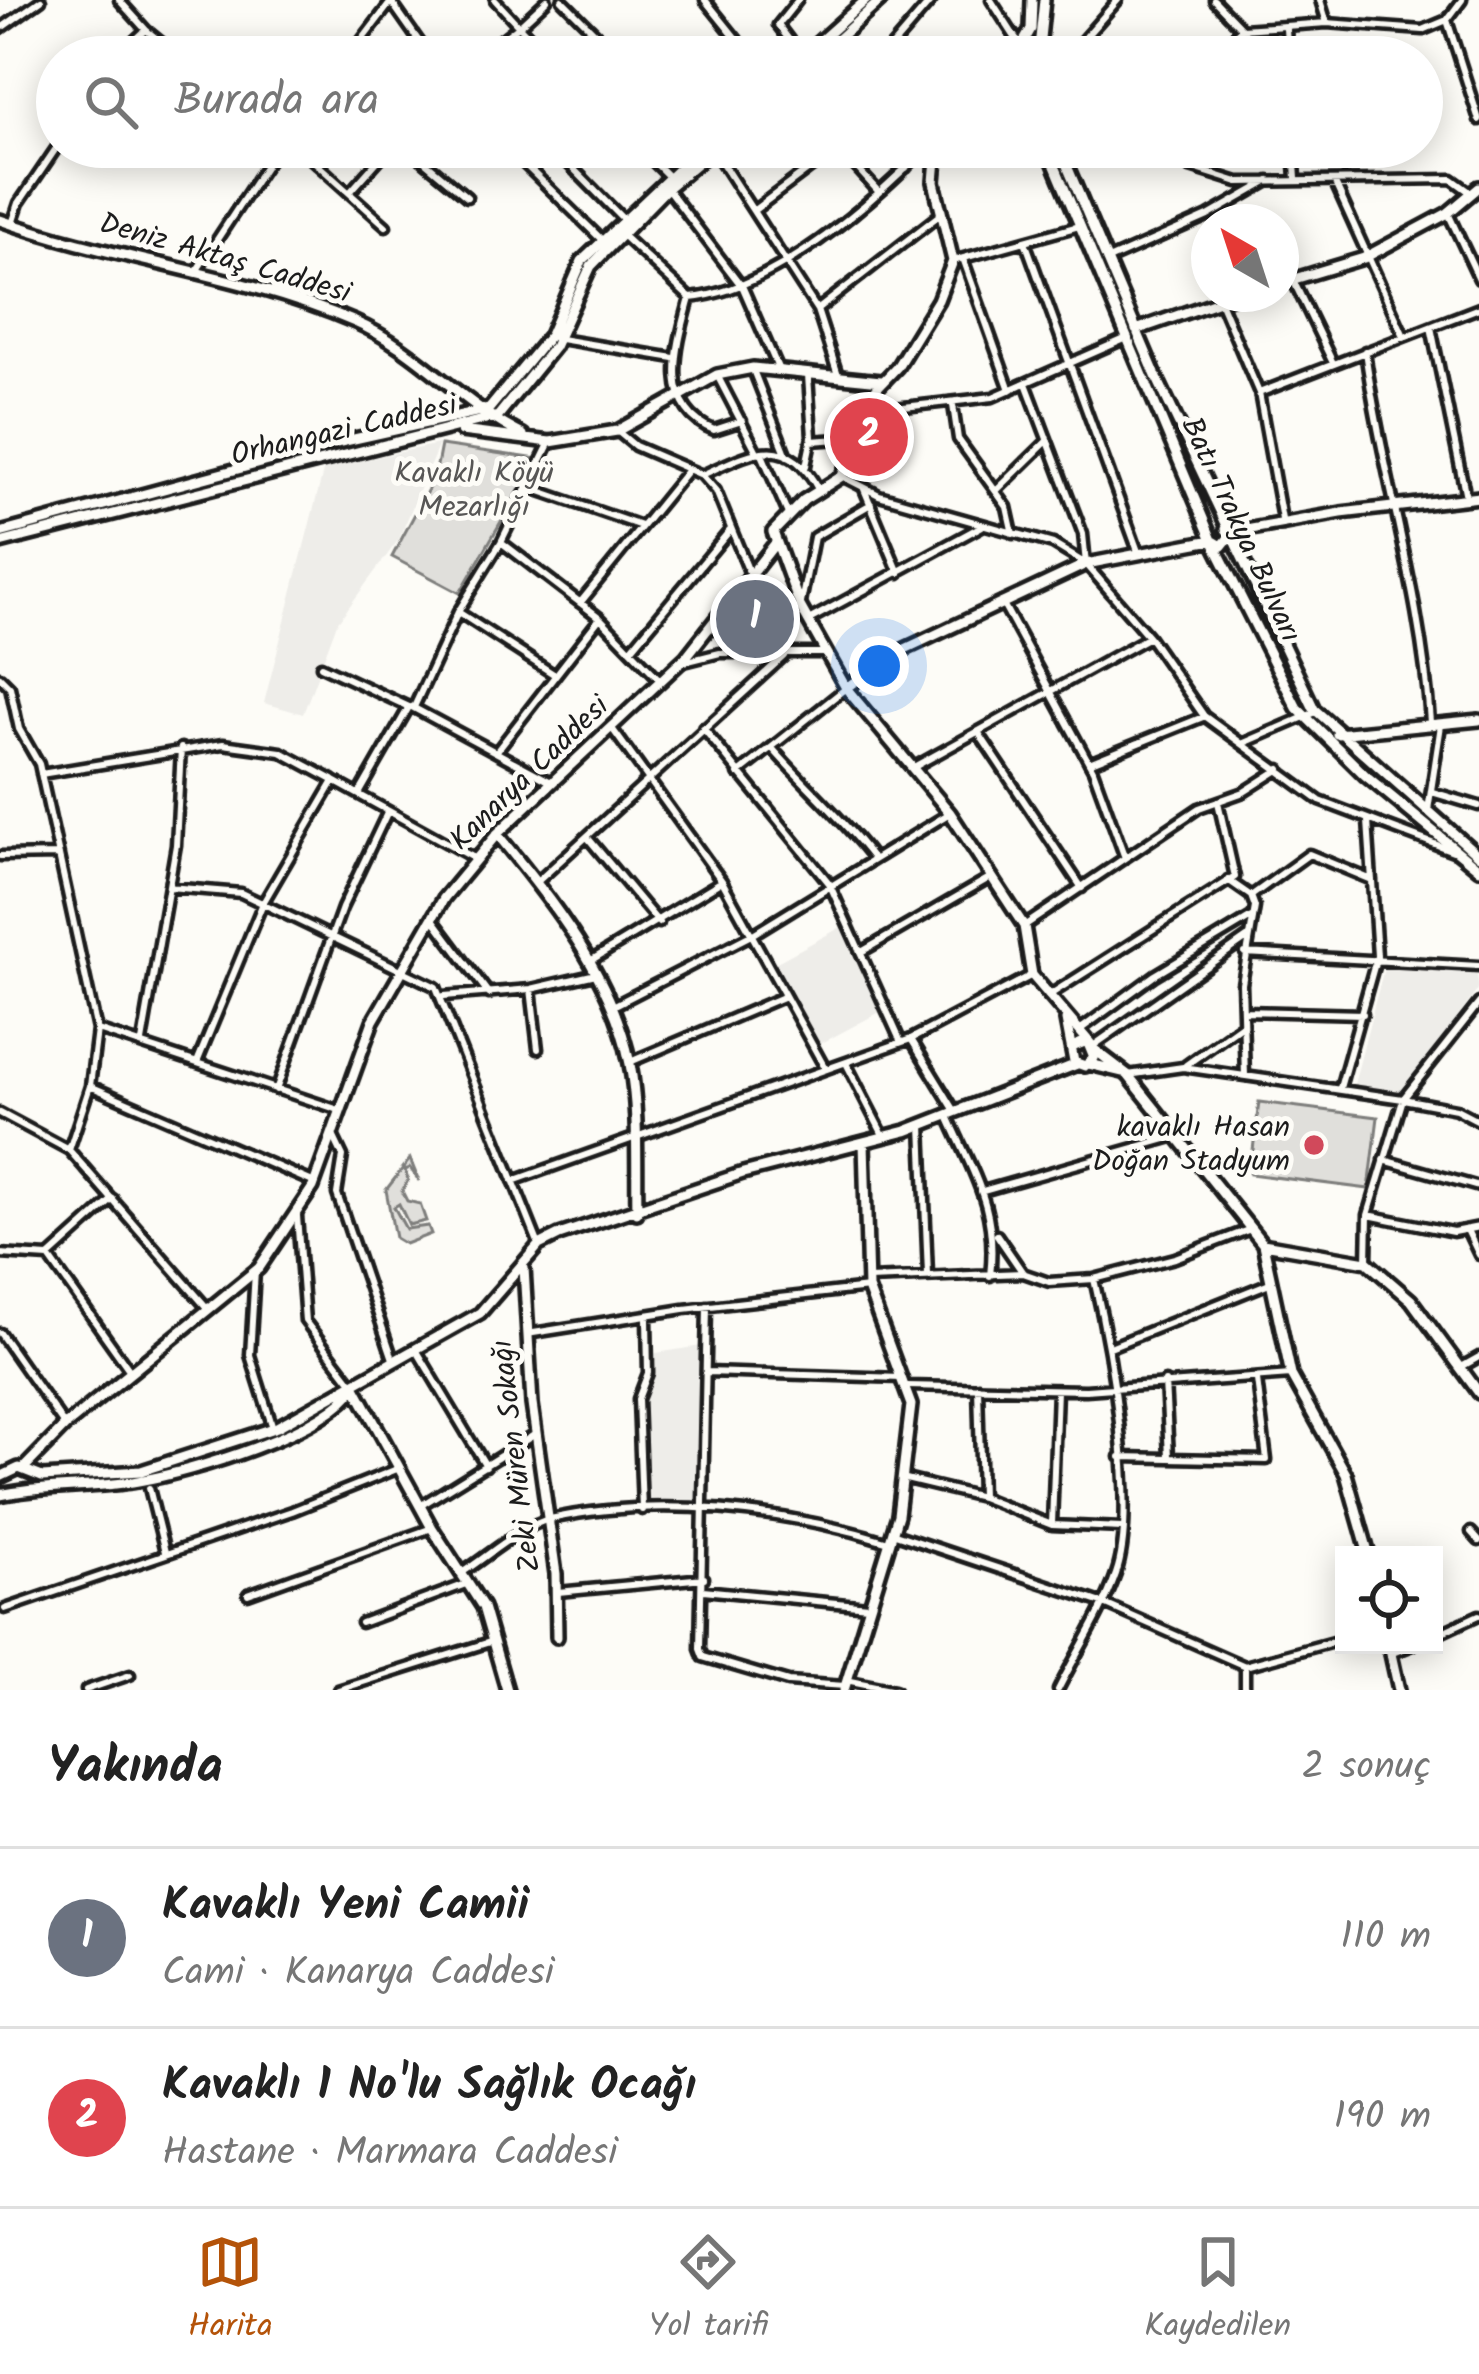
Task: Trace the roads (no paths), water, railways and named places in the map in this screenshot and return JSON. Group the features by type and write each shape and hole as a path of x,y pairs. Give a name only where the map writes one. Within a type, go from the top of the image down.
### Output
{"main road":[{"path":"826,36 866,0"},
{"path":"841,36 881,0"},
{"path":"1027,36 1032,0"},
{"path":"1041,36 1044,0"},
{"name":"Orhangazi Caddesi","path":"0,533 66,522 483,412 500,400 540,350 576,270 623,219 684,168"},
{"path":"788,514 842,476 881,381 922,329 958,262 934,182 936,168"},
{"name":"Batı Trakya Bulvarı","path":"1056,168 1212,540 1305,716 1479,869"},
{"name":"Batı Trakya Bulvarı","path":"1068,168 1229,533 1316,712 1479,856"},
{"name":"Orhangazi Caddesi","path":"338,448 449,430 494,418 512,405 559,339 584,275 668,182"},
{"path":"1299,277 1364,258 1448,213 1474,190"},
{"name":"Deniz Aktaş Caddesi","path":"6,222 197,271 365,326 483,412 523,435"},
{"path":"1127,337 1137,328 1191,309"},
{"path":"449,430 523,435 550,442 616,431 717,375 753,368 881,381"},
{"path":"512,405 512,427 523,435"},
{"path":"846,688 888,657 1086,564 1212,540 1225,546 1229,533 1479,497"},
{"name":"Kanarya Caddesi","path":"24,1469 65,1426 255,1271 297,1216 315,1183 374,1021 474,858 680,663 774,545 773,532 788,514"},
{"name":"Orhangazi Caddesi","path":"0,543 23,531"},
{"path":"774,545 807,621 846,688 950,813 1024,926 1033,975 1048,996 1093,1047 1126,1074 1263,1244 1367,1262 1412,1300 1479,1393"},
{"path":"1326,739 1340,733 1479,719"},
{"path":"496,834 537,882 590,961 611,1006 630,1062 638,1213"},
{"path":"1064,1015 1077,1058"},
{"path":"0,1477 24,1469 42,1477 141,1471 273,1429 480,1313 524,1268 538,1245 743,1173 922,1125 1064,1067 1093,1047"},
{"path":"1077,1058 1093,1047"},
{"path":"1077,1058 1126,1074"},
{"path":"845,1686 905,1479 911,1405 868,1284 863,1142"},
{"path":"1263,1244 1291,1375 1346,1474 1367,1546"},
{"name":"Zeki Müren Sokağı","path":"524,1268 536,1435 557,1592 556,1637"},
{"path":"355,1387 432,1528 466,1577 496,1640 507,1690"},
{"path":"0,1495 140,1481 207,1461 296,1431 347,1399 355,1387"},
{"path":"22,1492 10,1481 24,1469"},
{"path":"22,1492 31,1484 24,1469"},
{"path":"1390,1654 1399,1690"}],"street":[{"path":"0,28 41,0"},
{"path":"119,0 153,36"},
{"path":"495,0 528,36"},
{"path":"505,36 547,0"},
{"path":"562,0 599,36"},
{"path":"705,0 734,36"},
{"path":"786,36 778,25 798,0"},
{"path":"901,36 932,0"},
{"path":"991,0 1011,36"},
{"path":"1087,36 1118,0"},
{"path":"1214,0 1242,29"},
{"path":"1320,0 1327,22"},
{"path":"1234,36 1242,29 1286,29 1327,22 1423,30 1447,20 1462,0"},
{"path":"365,36 390,1 415,36"},
{"path":"1447,20 1479,120"},
{"path":"1286,29 1286,36"},
{"path":"140,36 146,30"},
{"path":"6,222 43,168"},
{"path":"197,271 264,168"},
{"path":"323,168 386,226"},
{"path":"351,191 371,168"},
{"path":"432,168 467,197"},
{"path":"528,168 602,240"},
{"path":"573,168 623,219"},
{"path":"656,168 743,288 778,368"},
{"path":"721,168 817,310 838,375"},
{"path":"753,212 811,168"},
{"path":"857,168 877,190"},
{"path":"690,298 743,288 787,261 906,168"},
{"path":"1193,168 1238,182 1452,179 1474,190"},
{"path":"1295,168 1296,180"},
{"path":"1106,261 1208,216 1272,179"},
{"path":"1334,180 1364,258 1404,337"},
{"path":"817,310 945,211"},
{"path":"1448,213 1479,279"},
{"path":"1010,390 958,262 1079,226"},
{"path":"621,234 690,298"},
{"path":"1026,244 1140,557"},
{"path":"690,298 674,358 680,394 701,425 714,430 742,421"},
{"path":"1299,302 1334,363"},
{"path":"1259,393 1479,308"},
{"path":"1225,312 1259,393 1283,525"},
{"path":"1431,326 1466,500"},
{"path":"868,411 952,405 1010,390 1127,337"},
{"path":"559,339 674,358"},
{"path":"1365,351 1377,440 1395,507 1436,722 1428,810"},
{"path":"753,368 787,456"},
{"path":"806,466 811,441 807,370"},
{"path":"717,375 788,514"},
{"path":"1026,385 1083,534 1086,564"},
{"path":"952,405 958,439 997,490 1010,513 1013,534"},
{"path":"616,431 701,476 716,491 749,572"},
{"path":"811,441 854,438"},
{"path":"997,490 1046,441"},
{"path":"359,794 501,542 550,442"},
{"path":"701,476 758,451 787,456 806,466 818,489"},
{"path":"580,603 687,471"},
{"path":"842,476 864,489 1053,544 1086,564 1149,637 1204,716 1320,801 1462,854"},
{"path":"528,487 641,526"},
{"path":"864,489 899,573"},
{"path":"800,606 814,537 871,504"},
{"path":"807,621 982,526"},
{"path":"632,648 730,530"},
{"path":"501,542 600,618 661,681"},
{"path":"1002,602 1089,763 1125,858"},
{"path":"458,612 555,675"},
{"path":"496,752 600,618"},
{"path":"914,767 1149,637"},
{"path":"697,644 703,651 720,653 825,653"},
{"path":"680,663 720,653"},
{"path":"537,882 587,838 594,824 784,656"},
{"path":"321,666 411,707 550,782"},
{"path":"0,677 10,687 19,729 41,774 98,1030 90,1086 69,1150"},
{"path":"738,773 846,688"},
{"path":"1244,743 1316,712"},
{"path":"1089,763 1204,716"},
{"path":"611,727 722,880 825,1068"},
{"path":"703,728 829,883 901,1040"},
{"path":"979,731 1082,888"},
{"path":"41,774 181,748 223,744 265,748 474,858"},
{"path":"142,1042 169,887 181,748"},
{"path":"772,748 809,793 835,808 872,857"},
{"path":"1024,926 1199,808 1280,769"},
{"path":"198,1060 263,903 334,781"},
{"path":"1432,792 1479,806"},
{"path":"1048,996 1237,873 1218,802"},
{"path":"276,1090 331,935 388,811"},
{"path":"611,1006 753,934 829,883 950,813"},
{"path":"1340,1088 1377,956 1368,821"},
{"path":"587,838 659,922"},
{"path":"0,856 59,855"},
{"path":"1251,896 1302,855 1373,880"},
{"path":"863,951 992,877"},
{"path":"590,961 722,880"},
{"path":"1228,880 1251,896 1254,916 1245,953 1246,1076"},
{"path":"169,887 227,889 263,903 423,980 444,996 538,1245"},
{"path":"1081,1029 1155,975 1254,916"},
{"path":"433,919 489,994"},
{"path":"1093,1047 1247,938"},
{"path":"1245,953 1377,956 1479,966"},
{"path":"444,996 531,988 596,974"},
{"path":"513,1181 847,1064 910,1039 1033,975"},
{"path":"531,988 538,1049"},
{"path":"630,1062 785,996"},
{"path":"1367,1262 1368,1215 1403,1099 1479,1003"},
{"path":"1244,1011 1363,1014"},
{"path":"1184,1067 1242,1025"},
{"path":"98,1030 339,1110"},
{"path":"910,1039 951,1112 995,1232 1023,1273"},
{"path":"847,1064 884,1136"},
{"path":"1126,1074 1184,1067 1403,1099 1456,1109 1479,1121"},
{"path":"90,1086 315,1183"},
{"path":"0,1113 69,1150 209,1310"},
{"path":"922,1125 928,1275"},
{"path":"332,1132 343,1152 338,1194 394,1361"},
{"path":"983,1191 1177,1136"},
{"path":"1383,1160 1479,1187"},
{"path":"0,1254 50,1257 113,1199"},
{"path":"1368,1215 1468,1232 1479,1226"},
{"path":"297,1216 305,1321 355,1387"},
{"path":"526,1334 928,1275 1023,1273 1049,1282 1094,1279 1175,1258 1248,1230"},
{"path":"990,1276 995,1232"},
{"path":"1468,1232 1479,1255"},
{"path":"50,1257 132,1374"},
{"path":"255,1271 250,1355 273,1429"},
{"path":"1058,1690 1116,1574 1123,1528 1115,1388 1094,1279"},
{"path":"1110,1347 1272,1282"},
{"path":"707,1306 703,1657 787,1686 895,1690"},
{"path":"643,1510 638,1399 648,1373 647,1316"},
{"path":"0,1334 65,1426"},
{"path":"417,1351 486,1466"},
{"path":"1463,1366 1479,1357"},
{"path":"707,1372 880,1374 907,1383 1057,1390 1291,1375"},
{"path":"1120,1457 1267,1460 1257,1380"},
{"path":"1165,1382 1169,1456"},
{"path":"978,1387 980,1497"},
{"path":"1052,1525 1057,1390"},
{"path":"420,1506 536,1435"},
{"path":"4,1609 292,1511 398,1468"},
{"path":"905,1479 980,1497 1052,1525 1123,1528"},
{"path":"148,1488 165,1552"},
{"path":"362,1623 466,1577 545,1520 643,1510 706,1511 825,1522 891,1537 1102,1603 1245,1666 1335,1641"},
{"path":"248,1594 432,1528"},
{"path":"1471,1532 1479,1540"},
{"path":"557,1592 704,1578"},
{"path":"703,1590 868,1606"},
{"path":"1443,1632 1479,1615"},
{"path":"338,1690 496,1640"},
{"path":"1245,1666 1245,1690"},
{"path":"86,1690 130,1676"}],"place":[{"name":"Kavaklı 1 No'lu Sağlık Ocağı","path":"869,437"},
{"name":"Kavaklı Yeni Camii","path":"755,619"},
{"name":"kavaklı Hasan Doğan Stadyum","path":"1314,1145"}],"park label":[{"name":"Kavaklı Köyü Mezarlığı","path":"474,491"}]}
